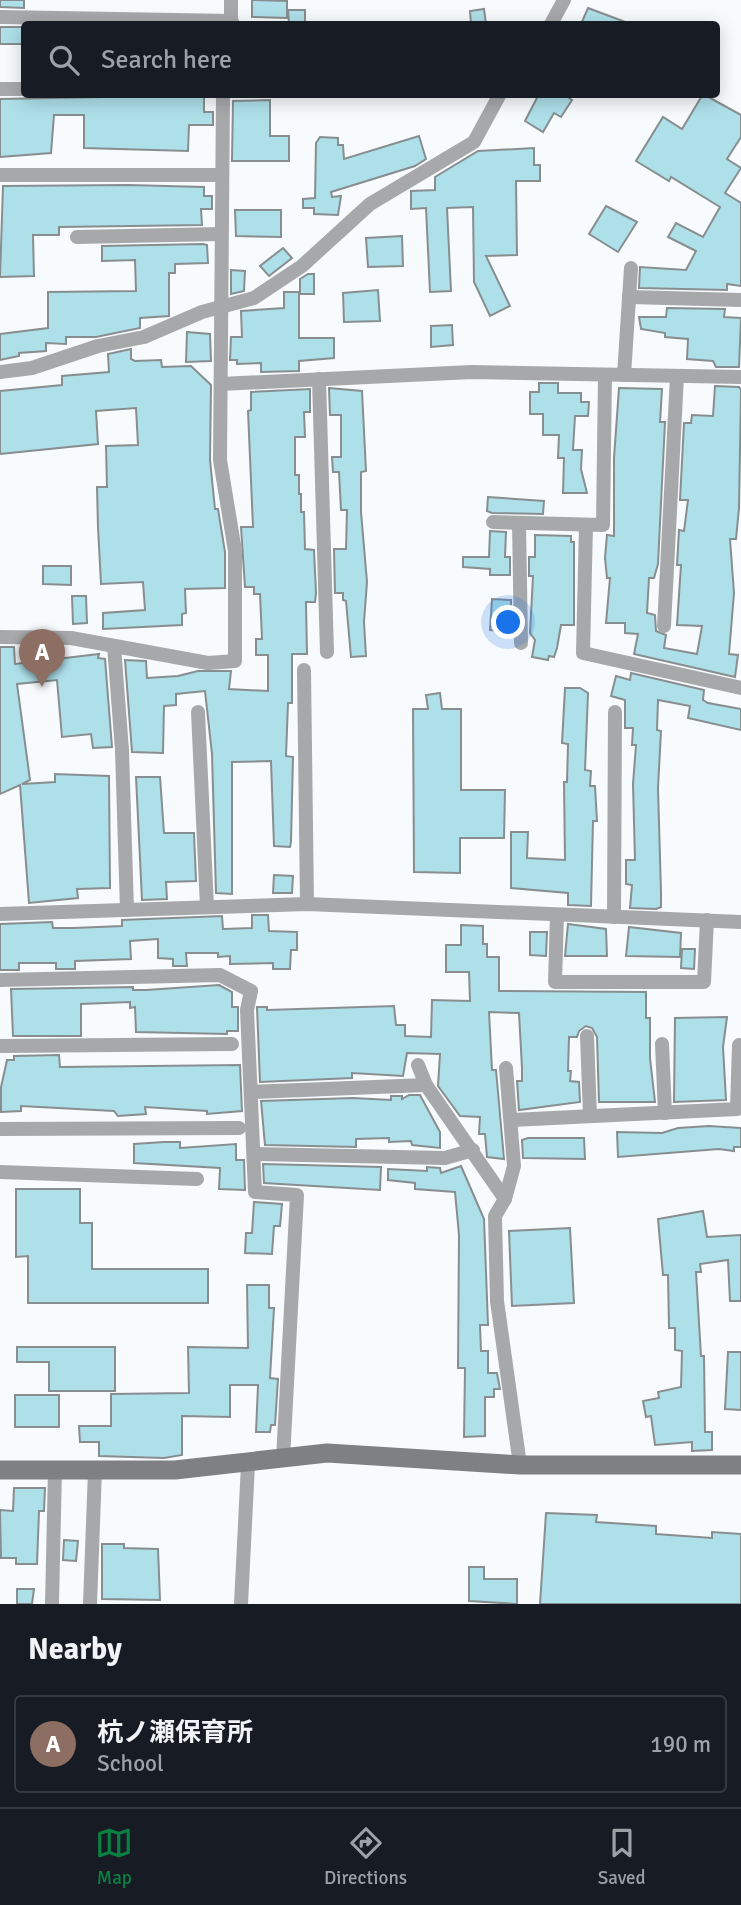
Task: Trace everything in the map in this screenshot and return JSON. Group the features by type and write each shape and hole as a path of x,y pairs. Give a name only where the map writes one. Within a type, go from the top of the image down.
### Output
{"street":[{"path":"232,0 232,21"},
{"path":"553,21 564,0"},
{"path":"0,18 139,21"},
{"path":"0,89 21,89"},
{"path":"0,638 71,638 208,663 235,661 235,551 220,460 223,98"},
{"path":"0,372 32,368 98,346 144,337 202,312 223,309 254,298 302,266 370,204 474,142 493,98"},
{"path":"0,175 222,175"},
{"path":"77,237 221,234"},
{"path":"624,375 631,268"},
{"path":"629,297 741,300"},
{"path":"221,384 472,372 741,377"},
{"path":"493,522 603,525 606,375"},
{"path":"664,626 677,376"},
{"path":"319,379 327,652"},
{"path":"519,523 521,643"},
{"path":"586,525 583,653 741,688"},
{"path":"114,646 127,910"},
{"path":"304,670 307,904"},
{"path":"198,712 207,907"},
{"path":"614,917 615,712"},
{"path":"0,914 307,904 741,922"},
{"path":"557,915 555,982 704,982 707,920"},
{"path":"0,980 220,975 251,991 247,1010 256,1192 297,1195 284,1459"},
{"path":"587,1036 590,1116"},
{"path":"0,1046 232,1044"},
{"path":"662,1044 665,1113"},
{"path":"512,1120 737,1109 739,1045"},
{"path":"418,1065 426,1085 505,1199"},
{"path":"506,1068 514,1167 505,1199 495,1216 497,1301 520,1465"},
{"path":"251,1091 426,1085"},
{"path":"0,1129 239,1128"},
{"path":"255,1154 445,1158 473,1150"},
{"path":"0,1172 197,1179"},
{"path":"0,1470 175,1470 248,1464 327,1453 520,1465 741,1465"},
{"path":"241,1604 248,1464"},
{"path":"52,1604 55,1470"},
{"path":"90,1604 95,1470"}],"building":[{"path":"0,0 24,0 24,8 0,7"},
{"path":"252,0 287,1 287,18 252,17"},
{"path":"588,8 623,21 582,21"},
{"path":"484,9 486,21 471,21 470,11"},
{"path":"288,10 305,10 305,21 289,21"},
{"path":"0,27 21,27 21,44 0,44"},
{"path":"204,98 204,112 213,112 213,125 189,125 188,151 84,148 84,115 54,115 51,153 0,157 0,99"},
{"path":"537,98 572,100 561,117 554,113 543,132 525,121"},
{"path":"701,98 710,98 741,115 741,137 727,159 741,168 725,193 741,203 741,286 727,284 727,290 639,288 640,267 686,270 696,251 668,237 676,223 703,237 720,207 671,177 669,181 636,161 663,117 682,129"},
{"path":"270,100 270,136 289,136 289,161 232,161 233,101"},
{"path":"419,136 426,159 415,166 331,192 332,197 341,196 338,215 314,214 314,208 303,208 303,199 315,198 316,143 320,137 338,138 338,145 343,145 344,159"},
{"path":"534,148 534,165 540,165 540,181 516,181 517,255 486,256 510,306 490,316 474,282 473,207 447,208 451,291 430,292 426,208 411,209 411,191 435,190 435,177 478,151"},
{"path":"3,186 204,187 204,196 212,196 212,209 201,209 202,225 59,227 59,235 33,235 34,276 0,277"},
{"path":"606,206 637,222 618,252 589,234"},
{"path":"235,210 281,210 281,237 236,236"},
{"path":"402,236 403,266 368,267 366,238"},
{"path":"207,245 208,263 175,264 175,273 169,273 169,316 140,318 140,328 96,337 66,337 66,344 46,343 46,351 19,353 19,356 0,360 0,334 48,328 48,292 136,291 135,260 102,261 102,246"},
{"path":"283,248 292,258 269,276 260,266"},
{"path":"231,270 245,271 244,291 231,294"},
{"path":"314,274 314,294 300,294 300,279"},
{"path":"378,290 380,321 344,322 343,293"},
{"path":"284,292 299,292 299,338 334,338 334,358 299,361 299,371 261,372 261,363 237,364 237,360 230,360 231,337 242,337 241,311 284,308"},
{"path":"667,308 725,309 724,317 741,318 739,367 716,367 713,361 687,359 688,339 665,337 665,333 641,329 639,317 666,317"},
{"path":"452,325 453,345 431,347 431,326"},
{"path":"187,332 210,334 211,361 186,362"},
{"path":"131,349 131,359 135,361 161,360 162,367 191,366 211,385 210,460 215,509 218,509 225,552 225,588 185,589 186,613 182,614 182,625 103,629 103,613 145,610 143,582 101,584 98,527 97,487 107,487 106,446 138,445 136,408 96,411 98,444 0,454 0,391 62,385 62,376 109,372 108,354"},
{"path":"539,383 558,383 558,393 581,393 581,402 589,402 588,416 575,416 573,450 582,450 581,469 587,493 563,493 564,458 558,458 559,435 543,435 543,414 530,414 530,392 539,392"},
{"path":"715,386 739,387 741,390 739,508 736,539 730,539 734,593 729,654 738,655 735,677 634,654 638,634 625,633 625,623 606,623 610,578 607,578 605,558 607,535 614,536 614,458 619,388 662,389 660,422 665,422 658,564 654,578 649,578 647,613 655,615 656,631 666,635 664,648 697,654 702,626 677,625 681,565 677,565 679,530 684,531 688,500 680,500 684,423 691,423 692,415 713,416"},
{"path":"329,388 362,391 366,471 361,472 361,512 367,582 364,622 366,656 351,657 346,601 343,600 343,593 335,593 334,549 346,549 347,510 341,510 339,472 333,472 332,457 341,457 341,415 330,415"},
{"path":"310,389 310,412 304,412 305,437 295,437 295,475 299,475 301,512 304,512 305,549 314,550 316,593 315,602 306,602 307,654 292,654 292,703 288,703 286,756 293,757 291,842 290,847 274,846 271,761 232,762 232,894 216,893 212,754 205,691 176,694 176,705 164,706 163,753 132,752 125,660 146,661 147,678 178,676 198,671 231,671 229,689 268,691 268,655 256,655 256,639 262,639 260,594 254,594 254,587 245,587 241,527 253,527 248,411 251,410 251,392"},
{"path":"488,497 544,501 543,514 492,513 487,511"},
{"path":"490,531 506,532 505,557 510,557 510,575 490,575 490,569 463,567 463,557 489,557"},
{"path":"535,535 571,536 571,542 574,542 574,625 561,625 554,657 549,656 548,660 532,657 535,640 530,633 533,576 529,576 529,557 535,557"},
{"path":"43,566 71,566 71,585 43,584"},
{"path":"72,596 86,596 87,623 73,624"},
{"path":"492,599 511,600 511,631 490,630"},
{"path":"0,647 14,647 15,664 99,654 98,658 105,659 112,747 93,748 91,734 62,737 57,680 17,684 30,780 22,784 55,782 55,774 109,776 110,888 77,889 78,898 29,903 20,785 0,794"},
{"path":"631,673 704,690 703,700 708,703 741,709 741,730 688,718 690,706 658,700 657,730 661,731 658,788 661,907 656,909 630,908 632,885 626,884 626,860 635,860 633,784 636,745 632,745 633,728 625,728 625,700 611,696 616,676 630,680"},
{"path":"565,688 580,688 588,693 585,770 591,771 590,786 595,786 597,821 593,821 591,906 568,905 568,893 511,888 511,832 528,832 527,858 565,860 564,782 567,782 568,744 562,743"},
{"path":"440,693 442,709 461,709 461,790 505,790 504,838 460,838 460,873 414,872 413,709 428,709 426,695"},
{"path":"136,777 160,777 164,833 194,833 196,881 166,882 167,899 142,900"},
{"path":"274,875 293,876 292,893 273,893"},
{"path":"252,915 268,915 269,931 297,932 297,950 291,950 290,969 273,969 273,963 230,964 230,956 218,957 218,953 186,953 187,966 173,966 173,959 158,958 158,939 130,941 131,959 75,961 75,969 56,969 56,963 19,963 19,970 0,970 0,924 52,922 53,928 74,928 122,926 122,920 222,916 223,929 252,928"},
{"path":"568,924 606,929 607,956 565,956"},
{"path":"461,925 483,926 483,944 487,944 487,957 499,957 499,991 646,992 646,1018 650,1018 650,1058 655,1102 599,1102 597,1037 592,1028 586,1026 579,1031 577,1037 569,1037 568,1071 571,1071 570,1081 579,1082 580,1102 519,1110 517,1081 522,1081 522,1068 519,1013 489,1012 492,1070 496,1070 504,1159 487,1157 485,1134 479,1134 480,1117 460,1116 438,1086 440,1054 407,1053 403,1076 352,1073 352,1078 260,1082 257,1007 267,1007 267,1010 394,1006 396,1025 405,1025 405,1036 431,1037 432,1000 470,1001 469,972 446,972 446,945 461,945"},
{"path":"629,927 681,933 680,957 626,956"},
{"path":"530,932 547,932 546,956 530,955"},
{"path":"682,949 695,949 694,969 681,968"},
{"path":"219,985 232,992 232,1007 238,1007 238,1031 227,1031 227,1034 136,1032 135,1007 130,1008 130,1002 81,1004 81,1036 13,1036 11,989 133,987 133,990 146,990"},
{"path":"727,1017 723,1047 726,1100 674,1102 675,1018"},
{"path":"59,1055 60,1067 240,1065 242,1111 207,1114 207,1111 145,1107 146,1114 118,1116 114,1111 21,1106 21,1111 1,1112 1,1087 7,1060 14,1060 14,1056"},
{"path":"409,1095 420,1095 440,1132 440,1148 412,1145 411,1141 389,1142 389,1138 356,1139 356,1147 265,1145 261,1101 353,1098 391,1100 391,1096 402,1096 402,1099"},
{"path":"678,1128 741,1128 741,1147 734,1147 734,1151 719,1149 618,1157 617,1132 662,1133"},
{"path":"584,1138 585,1159 523,1158 522,1140"},
{"path":"180,1142 180,1148 236,1144 236,1160 244,1160 245,1190 219,1189 220,1168 134,1163 134,1144"},
{"path":"263,1164 381,1167 380,1190 264,1183"},
{"path":"461,1166 484,1219 488,1325 480,1325 481,1351 488,1351 488,1373 497,1373 500,1389 494,1389 494,1397 485,1397 485,1436 464,1437 465,1368 458,1368 459,1235 455,1192 415,1189 415,1183 388,1180 388,1169 427,1171 427,1167 440,1168 441,1173"},
{"path":"16,1189 80,1189 80,1223 92,1223 92,1269 208,1269 208,1303 28,1303 28,1256 16,1257"},
{"path":"254,1202 282,1204 280,1226 274,1226 272,1254 245,1253 246,1233 252,1233"},
{"path":"703,1211 707,1237 741,1235 741,1301 730,1301 728,1260 700,1264 701,1272 696,1272 701,1356 704,1356 705,1432 712,1432 712,1450 692,1451 692,1442 655,1445 651,1416 646,1417 643,1401 659,1398 658,1392 681,1387 682,1351 675,1350 675,1328 669,1328 668,1275 663,1275 658,1219"},
{"path":"570,1228 574,1303 512,1306 509,1231"},
{"path":"247,1285 269,1285 269,1308 274,1308 270,1378 278,1379 275,1425 271,1425 270,1432 256,1432 258,1385 230,1385 230,1417 182,1416 182,1455 164,1458 99,1456 99,1442 80,1442 79,1426 111,1426 111,1394 189,1393 188,1347 248,1348"},
{"path":"17,1347 115,1347 115,1391 49,1391 49,1362 17,1362"},
{"path":"728,1352 741,1352 741,1410 725,1409"},
{"path":"15,1395 59,1395 59,1427 15,1427"},
{"path":"14,1488 45,1488 44,1511 39,1511 37,1564 16,1564 16,1558 1,1558 0,1510 13,1511"},
{"path":"546,1513 597,1515 596,1522 656,1526 656,1534 712,1538 712,1532 741,1534 741,1604 540,1604"},
{"path":"64,1540 78,1541 76,1561 63,1560"},
{"path":"102,1544 158,1549 160,1600 102,1599"},
{"path":"469,1567 484,1567 484,1579 517,1579 517,1604 469,1601"},
{"path":"17,1589 34,1589 32,1604 17,1604"}],"place":[{"name":"杭ノ瀬保育所","path":"42,687"}]}
